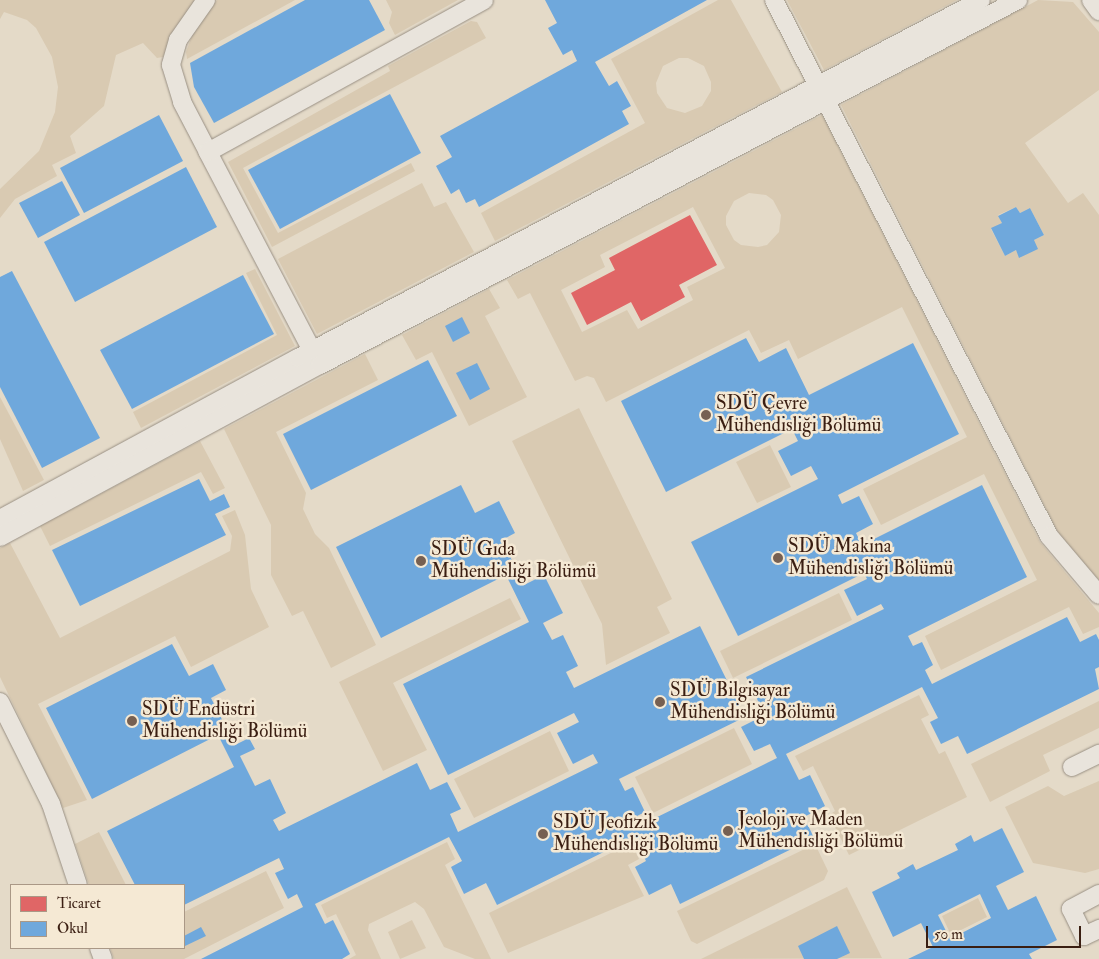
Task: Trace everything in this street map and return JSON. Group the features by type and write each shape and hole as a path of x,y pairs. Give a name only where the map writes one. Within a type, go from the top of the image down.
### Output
{"street":[{"path":"206,0 176,45 171,65 182,102 316,358"},
{"path":"208,152 484,0"},
{"path":"774,0 1050,536 1099,595"},
{"path":"823,93 981,0"},
{"path":"0,519 316,358 823,93 1018,0"},
{"path":"1091,0 1099,11"},
{"path":"0,537 316,358"},
{"path":"0,702 48,796 78,884"},
{"path":"1072,767 1099,754"},
{"path":"1099,894 1071,909 1084,936 1099,929"}],"shaded area":[{"path":"0,0 195,0 175,30 163,57 157,58 143,43 116,55 104,106 70,136 76,153 52,165 57,176 15,199 0,218 0,189 39,151 55,112 58,87 52,57 36,28 27,20 4,12 0,19"},
{"path":"217,0 295,0 187,59 186,52 194,30"},
{"path":"386,0 458,0 395,35 389,23 392,12"},
{"path":"718,0 731,0 782,92 495,241 481,213 645,123 611,59","holes":["679,58 688,58 704,66 711,82 711,91 702,106 685,113 667,108 657,93 656,83 663,66"]},
{"path":"787,0 957,0 824,70"},
{"path":"1038,0 1073,2 1099,32 1099,90 1025,143 1068,203 1083,193 1099,215 1099,580 1060,536 841,105","holes":["1016,207 1020,213 1030,208 1044,235 1034,240 1020,258 1016,250 1005,256 991,229 1002,223 998,215"]},
{"path":"471,21 477,22 486,38 243,168 278,233 411,163 415,171 272,247 228,162 390,71 388,66"},
{"path":"822,115 1040,542 1099,613 1099,627 1083,634 1069,607 941,670 925,636 1037,580 984,474 881,525 863,489 967,437 902,307 798,359 789,340 761,353 749,330 606,402 594,378 587,376 575,381 530,293 518,299 507,280","holes":["749,193 766,195 773,200 781,215 779,232 767,245 758,247 741,245 734,240 726,225 726,216 734,201","693,207 725,268 687,287 693,300 638,329 627,310 582,332 561,290 605,267 600,255"]},
{"path":"422,183 434,207 446,202 474,252 317,334 278,259"},
{"path":"255,269 295,346 141,428 133,412 277,335 246,273"},
{"path":"489,289 500,308 485,316 527,397 469,426 432,352 416,360 402,335"},
{"path":"365,354 378,380 276,432 306,493 303,509 315,534 329,548 376,645 331,668 303,611 292,616 271,575 271,525 224,429"},
{"path":"0,397 44,480 23,491 0,439"},
{"path":"579,408 672,599 657,607 670,633 606,665 602,624 512,441"},
{"path":"200,441 225,488 213,494 201,472 50,546 40,526"},
{"path":"770,445 791,487 757,503 736,462"},
{"path":"235,510 245,535 251,589 269,627 191,667 175,636 38,704 87,800 63,808 0,677 0,548 10,543 60,638 230,551 232,536 222,516"},
{"path":"839,593 852,620 733,678 720,651"},
{"path":"510,598 521,619 393,683 427,750 383,771 339,682"},
{"path":"919,695 929,715 921,719 939,754 945,751 967,797 849,855 829,815 835,811 813,766 803,771 795,756"},
{"path":"1099,701 1099,728 1043,755 1050,771 990,802 971,764"},
{"path":"734,728 752,764 653,813 635,777"},
{"path":"550,731 569,771 474,818 454,779"},
{"path":"1099,781 1099,869 1085,873 1033,863 1005,807 1048,786 1064,796"},
{"path":"99,832 125,884 89,884 75,844"},
{"path":"447,842 455,859 445,865 491,959 475,959 444,947 424,909 415,902 369,924 368,930 381,959 349,959 356,955 336,914 327,918 321,905"},
{"path":"631,843 639,859 628,865 644,896 508,953 489,913"},
{"path":"815,844 828,871 824,880 697,944 691,941 677,911"},
{"path":"266,871 284,908 184,959 114,959 110,949 185,949 185,912"},
{"path":"847,887 882,958 701,959"},
{"path":"978,898 987,917 951,935 942,916"},
{"path":"412,920 426,948 400,959 388,932"}],"building: Ticaret":[{"path":"690,215 717,265 679,285 685,297 641,321 631,302 587,325 571,293 615,270 609,258"}],"building: Okul":[{"path":"305,0 369,0 385,30 214,123 194,87 190,63"},
{"path":"545,0 707,0 595,62 609,86 617,81 631,106 622,111 629,124 479,207 475,199 466,203 459,189 451,194 436,166 452,157 440,136 577,61 572,50 563,55 548,28 557,23"},
{"path":"390,94 421,153 280,229 248,170"},
{"path":"159,115 183,161 84,213 60,168"},
{"path":"186,167 217,227 75,302 44,242"},
{"path":"62,181 80,215 38,238 19,203"},
{"path":"1016,207 1020,213 1030,208 1044,235 1034,240 1038,249 1019,258 1016,250 1005,256 991,228 1002,223 998,216"},
{"path":"12,271 100,438 42,468 0,387 0,277"},
{"path":"243,275 274,334 132,409 100,350"},
{"path":"462,317 470,333 453,342 445,326"},
{"path":"746,338 759,362 786,348 809,395 913,343 959,434 838,495 842,504 859,496 873,524 856,533 862,545 982,485 1027,577 908,636 913,646 922,642 933,665 925,670 932,684 1067,617 1080,642 1096,634 1099,640 1099,667 1095,669 1099,689 967,754 958,736 941,744 930,722 938,718 922,687 786,754 799,780 810,775 825,806 804,817 814,838 680,904 671,884 649,895 635,867 646,861 634,837 497,905 486,883 464,894 451,867 462,861 449,837 315,904 325,924 333,920 350,954 342,959 201,959 303,907 297,894 288,899 275,873 284,869 279,858 185,905 185,884 134,884 107,831 234,767 218,735 92,799 46,708 172,644 189,676 213,664 226,690 211,698 235,745 249,738 255,749 240,756 255,786 270,779 286,813 273,820 279,831 417,763 430,790 447,782 461,809 450,814 458,832 598,763 593,754 573,764 557,733 579,722 574,713 448,775 403,684 529,622 506,575 381,638 336,547 461,485 475,513 499,501 515,533 502,540 524,585 544,575 563,613 543,623 552,640 563,635 578,666 566,672 574,688 700,626 745,717 619,779 625,791 633,787 645,812 637,816 641,825 777,758 770,744 754,751 741,727 765,715 746,677 884,609 881,604 857,616 844,590 867,579 864,573 738,636 691,542 818,479 811,466 791,476 778,451 798,441 792,429 666,492 621,401"},
{"path":"428,360 457,416 311,490 283,434"},
{"path":"477,363 490,389 470,400 456,373"},
{"path":"199,479 210,501 224,494 230,507 215,514 226,535 80,606 52,550"},
{"path":"1002,828 1024,872 996,886 1008,910 1036,896 1057,940 1029,954 1032,959 908,959 933,947 921,923 893,937 872,892 900,878 897,873 913,864 916,870 958,850 955,844 971,835 974,842","holes":["980,894 991,918 950,939 938,915"]},
{"path":"837,926 850,953 837,959 804,959 798,946"},
{"path":"201,927 206,936 185,946 185,935"}],"place":[{"name":"SDÜ Çevre Mühendisliği Bölümü","path":"706,415"},
{"name":"SDÜ Makina Mühendisliği Bölümü","path":"778,558"},
{"name":"SDÜ Gıda Mühendisliği Bölümü","path":"421,561"},
{"name":"SDÜ Bilgisayar Mühendisliği Bölümü","path":"660,702"},
{"name":"SDÜ Endüstri Mühendisliği Bölümü","path":"132,721"},
{"name":"Jeoloji ve Maden Mühendisliği Bölümü","path":"728,831"},
{"name":"SDÜ Jeofizik Mühendisliği Bölümü","path":"543,834"}]}
